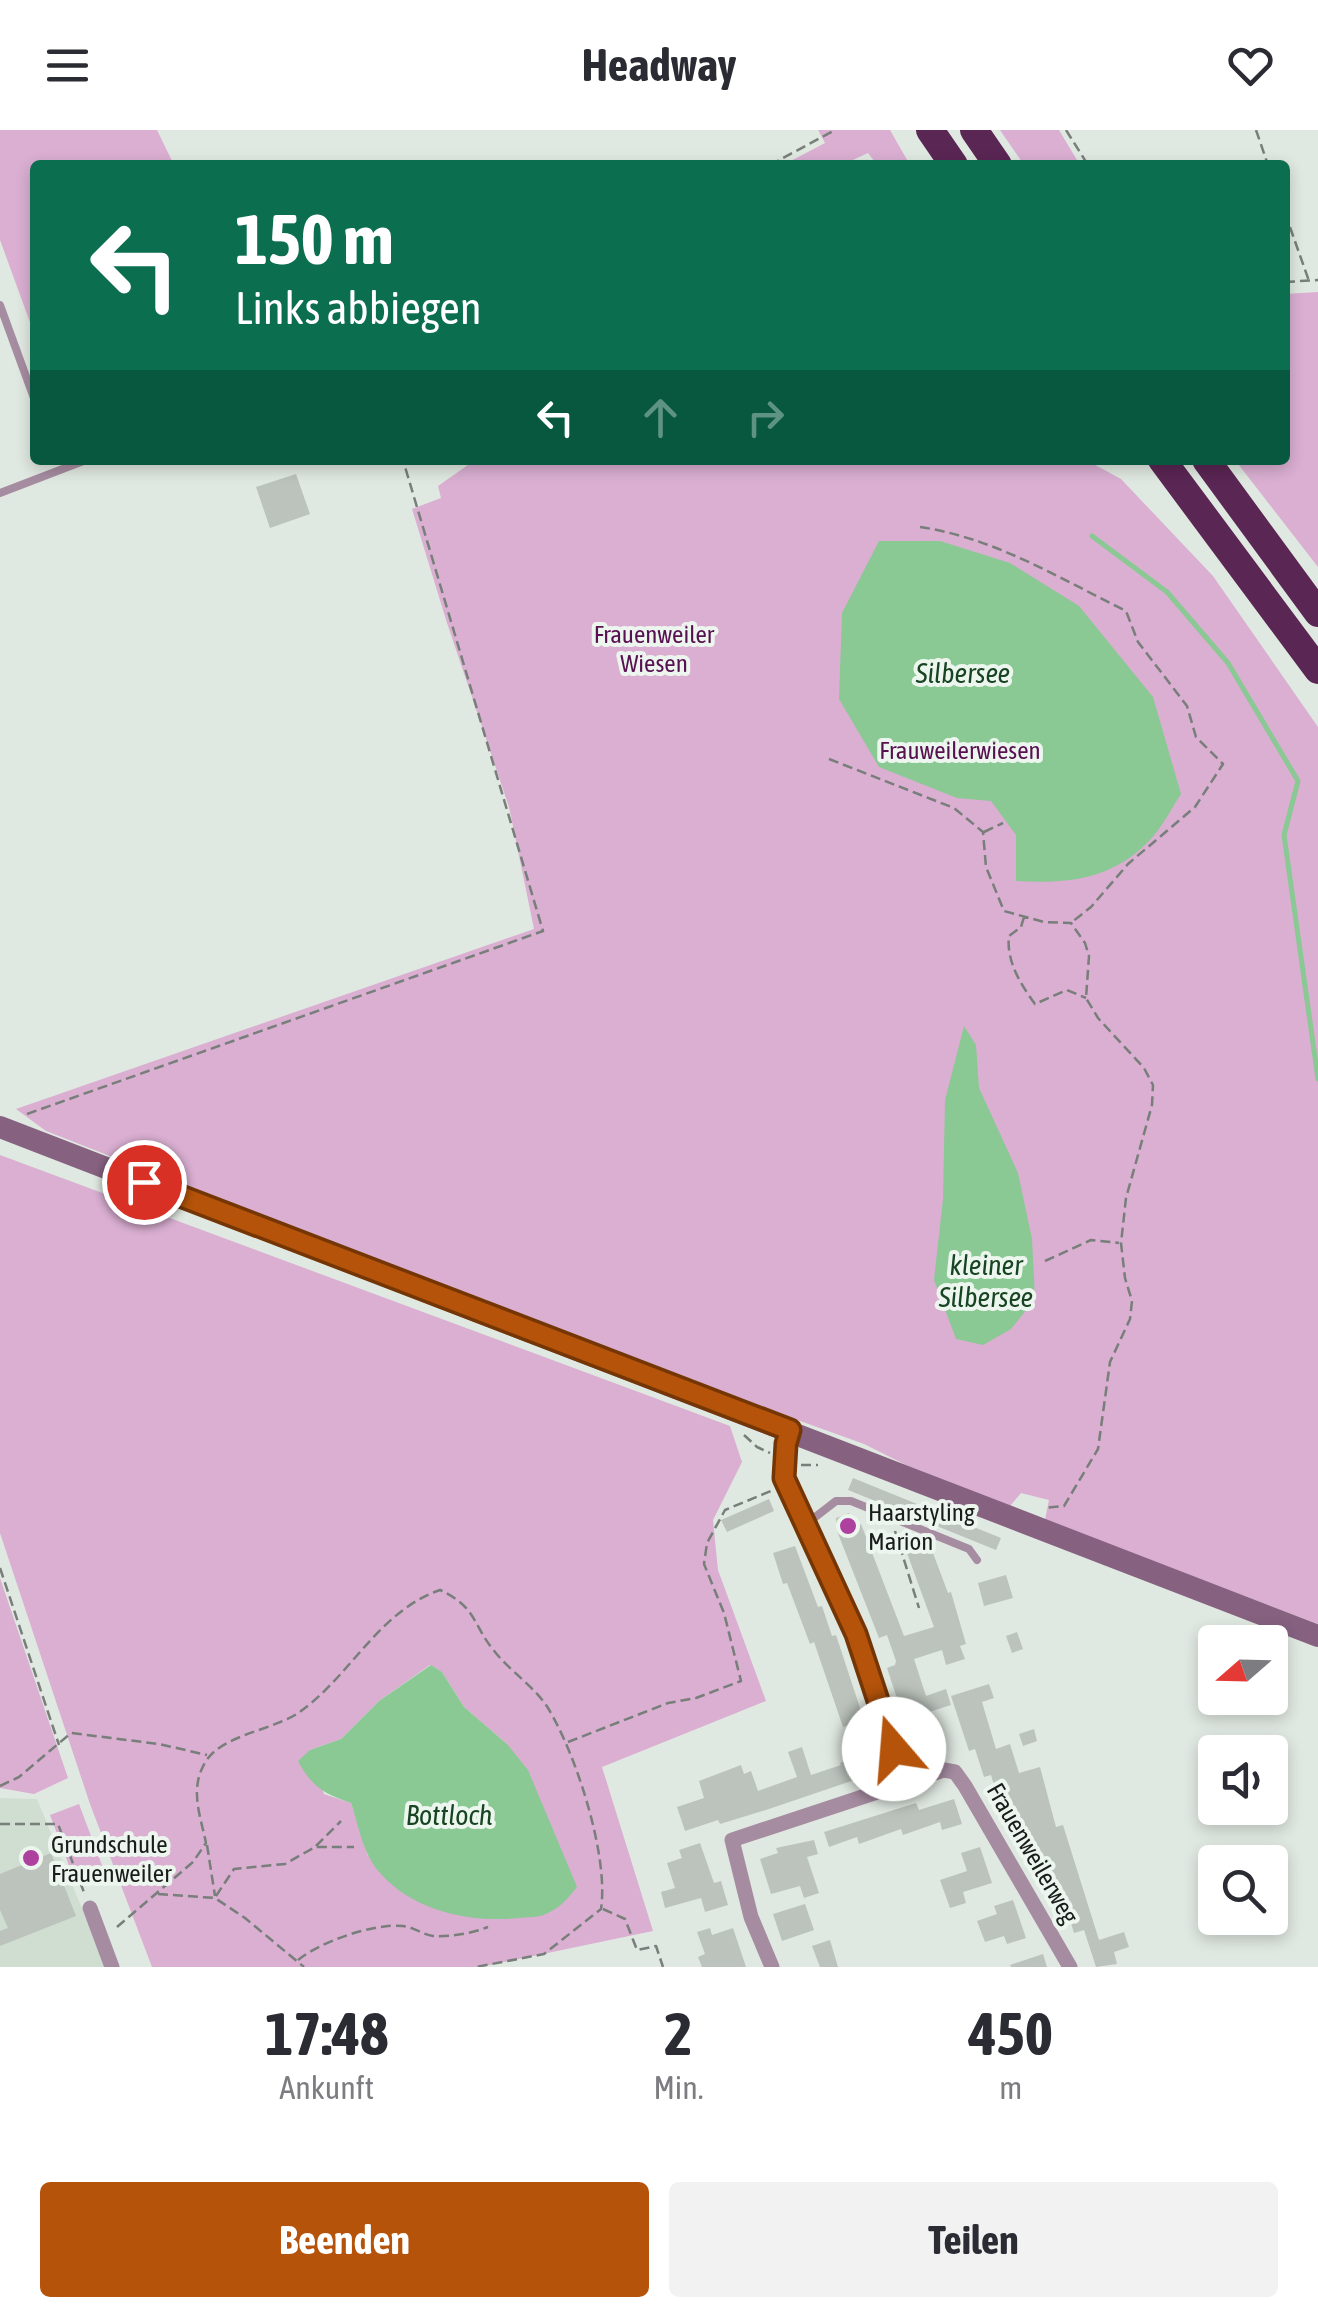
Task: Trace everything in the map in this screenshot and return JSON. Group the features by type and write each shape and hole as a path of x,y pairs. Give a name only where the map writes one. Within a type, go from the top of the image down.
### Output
{"highway":[{"path":"930,130 951,160"},
{"path":"974,130 995,160"},
{"path":"1166,465 1318,670"},
{"path":"1210,465 1318,613"}],"main road":[{"path":"9,1122 1023,1524 1318,1636"}],"street":[{"path":"790,1430 784,1478 856,1634 905,1782"},
{"name":"Frauenweilerweg","path":"772,1967 751,1917 732,1840 944,1770 954,1772 1070,1967"},
{"path":"90,1908 112,1967"}],"lane":[{"path":"0,305 30,387"},
{"path":"58,465 60,470"},
{"path":"0,493 73,465"},
{"path":"805,1525 836,1501 851,1501 969,1549 977,1560"}],"path":[{"path":"779,160 835,130"},
{"path":"1066,130 1085,160"},
{"path":"1256,130 1266,160"},
{"path":"1290,227 1309,281"},
{"path":"1290,282 1318,280"},
{"path":"9,1122 542,931 404,465"},
{"path":"830,759 954,808 983,832 986,867 1004,911 1044,922 1071,923 1091,908 1128,864 1194,807 1223,764 1196,736 1187,706 1138,642 1126,611 1034,562 957,532 920,527"},
{"path":"983,832 1003,823"},
{"path":"1024,916 1021,927 1009,936 1008,947 1022,986 1035,1004 1067,990 1086,998"},
{"path":"1038,1509 1064,1506 1098,1449 1110,1362 1130,1319 1132,1301 1121,1243 1126,1198 1152,1105 1153,1085 1144,1068 1098,1018 1086,998 1089,956 1071,923"},
{"path":"1045,1261 1091,1240 1121,1243"},
{"path":"566,1743 668,1703 696,1698 742,1681 724,1613 704,1564 707,1543 725,1510 772,1490 784,1478"},
{"path":"890,1515 919,1608"},
{"path":"0,1568 59,1746"},
{"path":"216,1898 195,1788 209,1755 300,1712 399,1612 421,1596 440,1590 463,1601 494,1651 546,1705 566,1743 599,1843 604,1878 602,1909 544,1954 476,1967"},
{"path":"0,1786 18,1777 71,1733 209,1755"},
{"path":"216,1898 234,1870 285,1864 314,1848 341,1821"},
{"path":"0,1824 58,1824 90,1908"},
{"path":"117,1927 193,1862 206,1843"},
{"path":"314,1848 354,1847"},
{"path":"156,1894 216,1898 304,1967"},
{"path":"602,1909 625,1919 637,1950 656,1946 663,1967"},
{"path":"298,1960 315,1946 385,1926 406,1926 431,1936 477,1932 488,1927"}],"shaded area":[{"name":"Grundschule Frauenweiler","path":"0,1798 37,1799 106,1967 0,1967"}],"green space":[{"path":"0,130 157,130 172,160 30,160 30,322 0,240"},
{"path":"818,130 890,130 907,160 873,160 868,153 853,160 793,160 825,143"},
{"path":"1000,130 1059,130 1077,160 1021,160"},
{"path":"1318,292 1318,567 1239,465 1290,465 1290,294"},
{"name":"Frauweilerwiesen","path":"468,465 1095,465 1121,479 1213,576 1318,727 1318,1624 1045,1520 1049,1500 1021,1493 1010,1506 864,1444 620,1356 46,1131 16,1109 534,929 509,807 412,509 441,498 438,486"},
{"path":"0,1155 730,1426 742,1462 713,1520 718,1570 766,1701 602,1767 653,1931 480,1967 152,1967 90,1804 0,1533","holes":["430,1665 442,1672 464,1707 507,1744 368,1856 351,1803 324,1794 310,1750 341,1739 379,1701"]},
{"path":"0,1578 68,1778 34,1794 0,1788"},
{"path":"79,1804 103,1868 74,1879 50,1815"}],"water":[{"name":"Silbersee","path":"879,541 940,541 1010,563 1079,606 1153,697 1181,794 1158,830 1134,854 1087,877 1053,882 1016,881 1016,835 991,801 957,798 879,767 839,699 842,613"},
{"name":"kleiner Silbersee","path":"964,1026 976,1045 979,1088 1018,1173 1032,1239 1035,1299 1011,1329 983,1345 956,1339 934,1280 943,1199 945,1100"},
{"name":"Bottloch","path":"431,1665 442,1672 464,1707 507,1744 528,1770 577,1887 561,1905 545,1915 500,1919 462,1916 410,1897 394,1887 375,1866 351,1803 319,1788 298,1761 310,1750 341,1739 379,1701"}],"building":[{"path":"296,474 310,514 270,528 256,487"},
{"path":"853,1478 1001,1538 996,1550 848,1490"},
{"path":"769,1499 774,1511 727,1532 721,1520"},
{"path":"849,1513 853,1526 861,1524 904,1636 934,1627 907,1553 930,1545 948,1593 951,1592 966,1644 960,1646 965,1659 946,1665 942,1650 914,1659 926,1696 946,1689 951,1705 926,1713 935,1740 913,1747 887,1668 896,1661 887,1635 879,1638 837,1531 836,1518"},
{"path":"795,1546 818,1607 822,1606 832,1636 836,1635 864,1720 843,1727 814,1642 810,1644 773,1553"},
{"path":"1006,1575 1013,1598 984,1606 978,1583"},
{"path":"1017,1632 1023,1649 1012,1653 1006,1636"},
{"path":"989,1684 994,1698 982,1702 996,1749 1010,1744 1019,1773 1040,1767 1056,1827 1063,1825 1099,1940 1124,1932 1129,1947 1114,1952 1117,1964 1096,1967 1084,1930 1074,1933 1064,1900 1056,1902 1046,1869 1040,1871 1029,1836 1019,1839 1009,1807 1001,1809 991,1775 984,1777 975,1749 969,1751 951,1696"},
{"path":"1034,1729 1037,1741 1023,1746 1019,1734"},
{"path":"802,1747 811,1775 841,1765 855,1757 854,1753 870,1748 878,1772 766,1810 685,1831 677,1807 704,1798 699,1781 741,1765 744,1774 751,1771 758,1791 797,1777 788,1752"},
{"path":"954,1799 962,1824 942,1830 940,1822 903,1835 901,1829 859,1844 857,1837 829,1847 824,1832 916,1803 919,1810"},
{"path":"814,1840 818,1854 807,1857 819,1893 804,1898 800,1886 771,1894 760,1859 778,1853 776,1848"},
{"path":"700,1843 714,1883 721,1881 728,1905 705,1912 701,1898 665,1908 661,1892 675,1888 667,1863 682,1858 679,1850"},
{"path":"980,1847 992,1883 963,1892 966,1903 950,1908 940,1880 967,1871 961,1853"},
{"path":"51,1853 76,1916 0,1946 0,1931 8,1928 0,1910 0,1874"},
{"path":"1013,1900 1026,1938 1007,1944 1004,1936 985,1942 977,1921 997,1914 994,1906"},
{"path":"805,1904 814,1930 782,1941 773,1914"},
{"path":"710,1928 712,1935 733,1928 746,1967 702,1967 698,1957 705,1954 697,1932"},
{"path":"830,1940 838,1967 820,1967 812,1946"},
{"path":"1043,1954 1047,1967 1010,1965"}],"waterway":[{"path":"1092,536 1167,592 1228,663 1298,781 1284,835 1318,1079"}],"place":[{"name":"Haarstyling Marion","path":"848,1526"},
{"name":"Grundschule Frauenweiler","path":"31,1858"}],"route":[{"path":"144,1182 790,1430 784,1478 856,1634 894,1749"}],"park label":[{"name":"Frauenweiler Wiesen","path":"654,648"}]}
